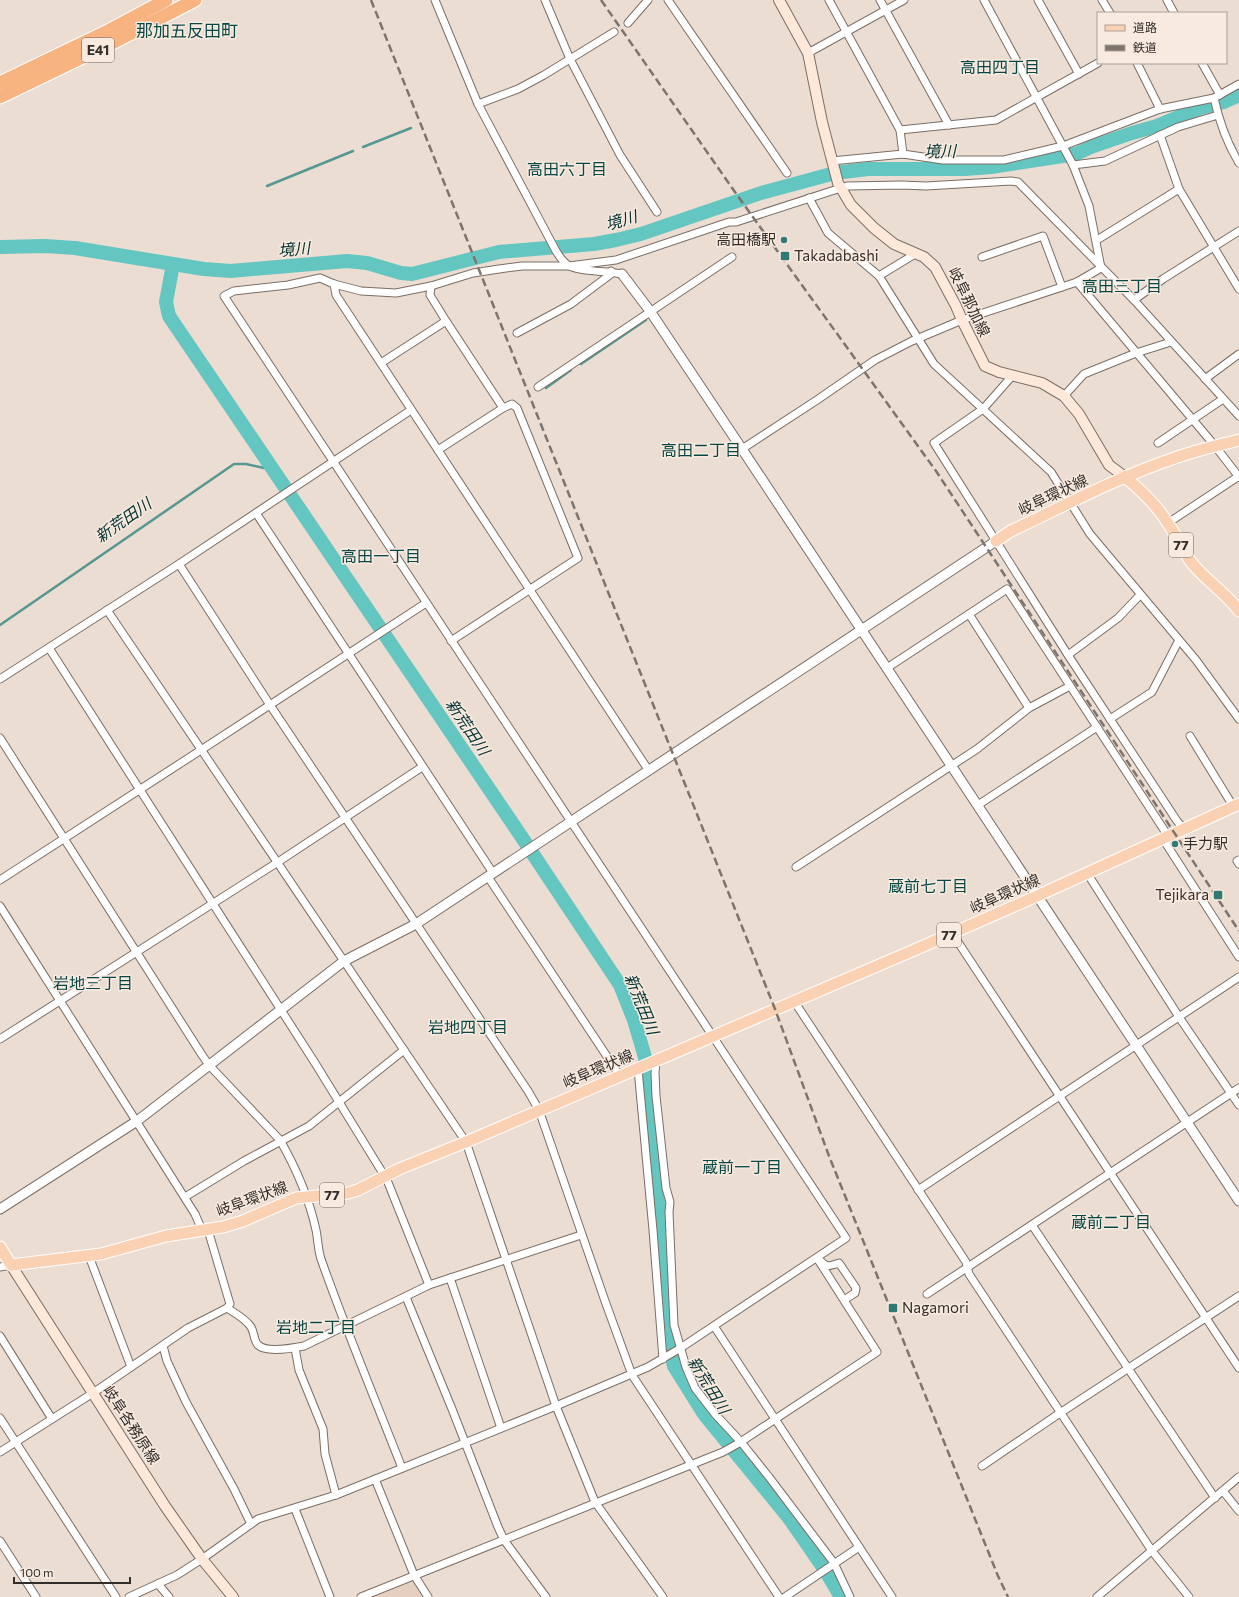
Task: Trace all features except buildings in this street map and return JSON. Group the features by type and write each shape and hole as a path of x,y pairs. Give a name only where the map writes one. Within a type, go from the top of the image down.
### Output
{"highway":[{"name":"E41","path":"0,83 110,30 166,0"},
{"name":"E41","path":"0,97 114,42 195,0"}],"main road":[{"name":"岐阜那加線","path":"779,0 808,53 832,163 839,186 851,205 874,228 894,244 924,257 935,267 985,366 999,372 1042,383 1064,396 1079,414 1110,464 1125,478"},
{"name":"岐阜環状線","path":"996,541 1011,531 1125,478 1174,458 1239,440"},
{"name":"77","path":"1125,478 1150,499 1168,523 1190,561 1198,571 1234,604 1239,611"},
{"name":"岐阜環状線","path":"6,1266 101,1254 166,1236 205,1230 243,1221 296,1198 348,1193 358,1190 384,1176 713,1037 1037,896 1236,805"},
{"path":"0,1247 6,1266"},
{"name":"岐阜各務原線","path":"6,1266 93,1393 165,1506 202,1559 233,1597"}],"street":[{"path":"435,0 478,104 547,234 563,260 569,266 579,269 611,271 622,274 650,311 1239,1201"},
{"path":"545,0 570,59 620,155 657,212"},
{"path":"628,22 648,0"},
{"path":"668,0 787,173"},
{"path":"829,0 900,130 903,154"},
{"path":"880,0 949,125"},
{"path":"808,53 904,0"},
{"path":"984,0 1064,146 1073,166 1089,206 1097,240 1101,268"},
{"path":"1038,0 1079,74"},
{"path":"1102,0 1109,12"},
{"path":"1167,0 1173,12"},
{"path":"478,104 518,89 544,75 614,32"},
{"path":"900,130 996,120 1097,64"},
{"path":"1138,64 1160,109"},
{"path":"1202,64 1217,96 1218,115 1231,150 1239,163"},
{"path":"832,163 903,154 943,160 1004,160 1064,146 1160,109 1217,96 1239,84"},
{"path":"1073,166 1105,161 1178,127 1218,115"},
{"path":"1160,135 1178,189 1239,289"},
{"path":"129,1597 158,1584 202,1559 258,1519 336,1495 632,1375 680,1349 846,1238 224,296 234,291 288,286 320,278 334,284 361,291 396,293 431,286 473,273 499,269 522,266 569,266 616,260 681,237 728,222 736,222 809,198 839,186 902,184 926,186 1011,181 1018,182 1134,300 1239,416"},
{"path":"1097,240 1178,189"},
{"path":"809,198 828,233 879,276 934,364 1051,472 1069,504 1090,534 1179,640 1239,719"},
{"path":"1134,300 1163,279 1239,231"},
{"path":"982,257 1043,236 1062,287"},
{"path":"879,276 915,254"},
{"path":"538,387 732,257"},
{"path":"742,449 818,400 875,360 962,320 1077,282 1101,268"},
{"path":"517,333 571,304 611,274 611,271"},
{"path":"1077,282 1215,446 1239,477 1168,523"},
{"path":"334,284 336,295 528,590 649,771"},
{"path":"431,286 430,295 503,408"},
{"path":"381,363 446,321"},
{"path":"1064,396 1084,374 1136,353 1171,342"},
{"path":"1205,379 1239,354"},
{"path":"1013,375 983,410 934,443 1068,655 1184,829"},
{"path":"1158,443 1223,399"},
{"path":"438,450 503,408 512,404 517,408 578,558 451,641"},
{"path":"0,679 179,564 411,410"},
{"path":"256,513 422,767 620,1076"},
{"path":"0,1209 137,1121 344,961 416,924 996,541"},
{"path":"179,564 270,705 528,1091 539,1110 581,1235 632,1375 779,1597"},
{"path":"887,668 1007,589 1097,727 1239,957"},
{"path":"1068,655 1118,618 1140,595"},
{"path":"0,880 426,603"},
{"path":"107,610 466,1142 556,1406 595,1502 663,1597"},
{"path":"969,614 1029,708"},
{"path":"1110,718 1152,692 1179,640"},
{"path":"49,648 339,1102 384,1176 429,1285"},
{"path":"796,867 976,749 1029,708 1070,686"},
{"path":"978,805 1097,727"},
{"path":"1190,736 1236,805"},
{"path":"0,738 209,1065 280,1140 306,1196 316,1230 320,1255 337,1303 402,1468"},
{"path":"0,1039 137,953 422,767"},
{"path":"1239,860 1237,861 1239,864"},
{"path":"1087,873 1179,1018 1239,1105"},
{"path":"0,906 205,1230 230,1304 227,1308 188,1328 93,1393 0,1452"},
{"path":"952,933 1239,1368"},
{"path":"918,1190 1239,977"},
{"path":"794,1001 966,1262 969,1274 1060,1413 1152,1551 1189,1597"},
{"path":"184,1197 280,1140 310,1126 404,1050"},
{"path":"656,1061 655,1081 666,1188 670,1202 670,1246 674,1325 686,1367 696,1388 715,1414 740,1442 833,1564 850,1597"},
{"path":"638,1069 665,1358"},
{"path":"927,1294 1239,1088"},
{"path":"1032,1225 1215,1498"},
{"path":"227,1308 251,1327 257,1344 263,1348 295,1348 304,1346 347,1326 429,1285 581,1235"},
{"path":"89,1256 131,1367"},
{"path":"361,1597 723,1452 877,1352 816,1258"},
{"path":"816,1258 827,1266 832,1267 839,1263 856,1288 855,1293 844,1300"},
{"path":"450,1278 501,1428"},
{"path":"982,1466 1239,1296"},
{"path":"406,1297 504,1540 546,1597"},
{"path":"714,1326 892,1597"},
{"path":"0,1336 52,1419"},
{"path":"163,1346 166,1361 186,1402 234,1489 251,1524"},
{"path":"295,1348 298,1370 323,1430 325,1454 336,1495"},
{"path":"0,1418 116,1597"},
{"path":"1098,1597 1239,1477"},
{"path":"375,1479 414,1575 428,1597"},
{"path":"1223,1491 1239,1511"},
{"path":"294,1509 330,1597"},
{"path":"0,1540 36,1597"},
{"path":"784,1597 820,1572 859,1548"},
{"path":"158,1584 168,1597"}],"shaded area":[{"path":"413,1581 425,1597 371,1597"}],"waterway":[{"name":"境川","path":"0,247 45,246 75,248 204,269 231,271 347,261 367,263 401,273 412,274 499,252 594,244 616,240 641,234 761,193 835,173 868,169 965,169 991,167 1076,154 1091,147 1157,126 1200,108 1224,102 1239,95"},
{"path":"363,147 411,128"},
{"path":"267,186 353,151"},
{"name":"新荒田川","path":"173,264 166,302 169,316 620,985 634,1020 645,1057 658,1201 667,1334 674,1366 704,1414 789,1518 825,1570 841,1597"},
{"path":"581,364 646,320"},
{"path":"546,388 571,370"},
{"name":"新荒田川","path":"0,625 234,464 246,464 273,470"}],"railway":[{"path":"371,0 775,1009 829,1156 998,1576 1008,1597"},
{"path":"601,0 737,195 936,471 1239,931"}],"place":[{"name":"高田橋駅","path":"784,240"},
{"name":"Takadabashi","path":"785,256"},
{"name":"手力駅","path":"1175,844"},
{"name":"Tejikara","path":"1218,895"},
{"name":"Nagamori","path":"893,1308"}],"district":[{"name":"那加五反田町","path":"187,31"},
{"name":"高田四丁目","path":"1000,67"},
{"name":"高田六丁目","path":"567,169"},
{"name":"高田三丁目","path":"1122,286"},
{"name":"高田二丁目","path":"701,450"},
{"name":"高田一丁目","path":"381,556"},
{"name":"蔵前七丁目","path":"928,886"},
{"name":"岩地三丁目","path":"93,983"},
{"name":"岩地四丁目","path":"468,1027"},
{"name":"蔵前一丁目","path":"742,1167"},
{"name":"蔵前二丁目","path":"1111,1222"},
{"name":"岩地二丁目","path":"316,1327"}]}
